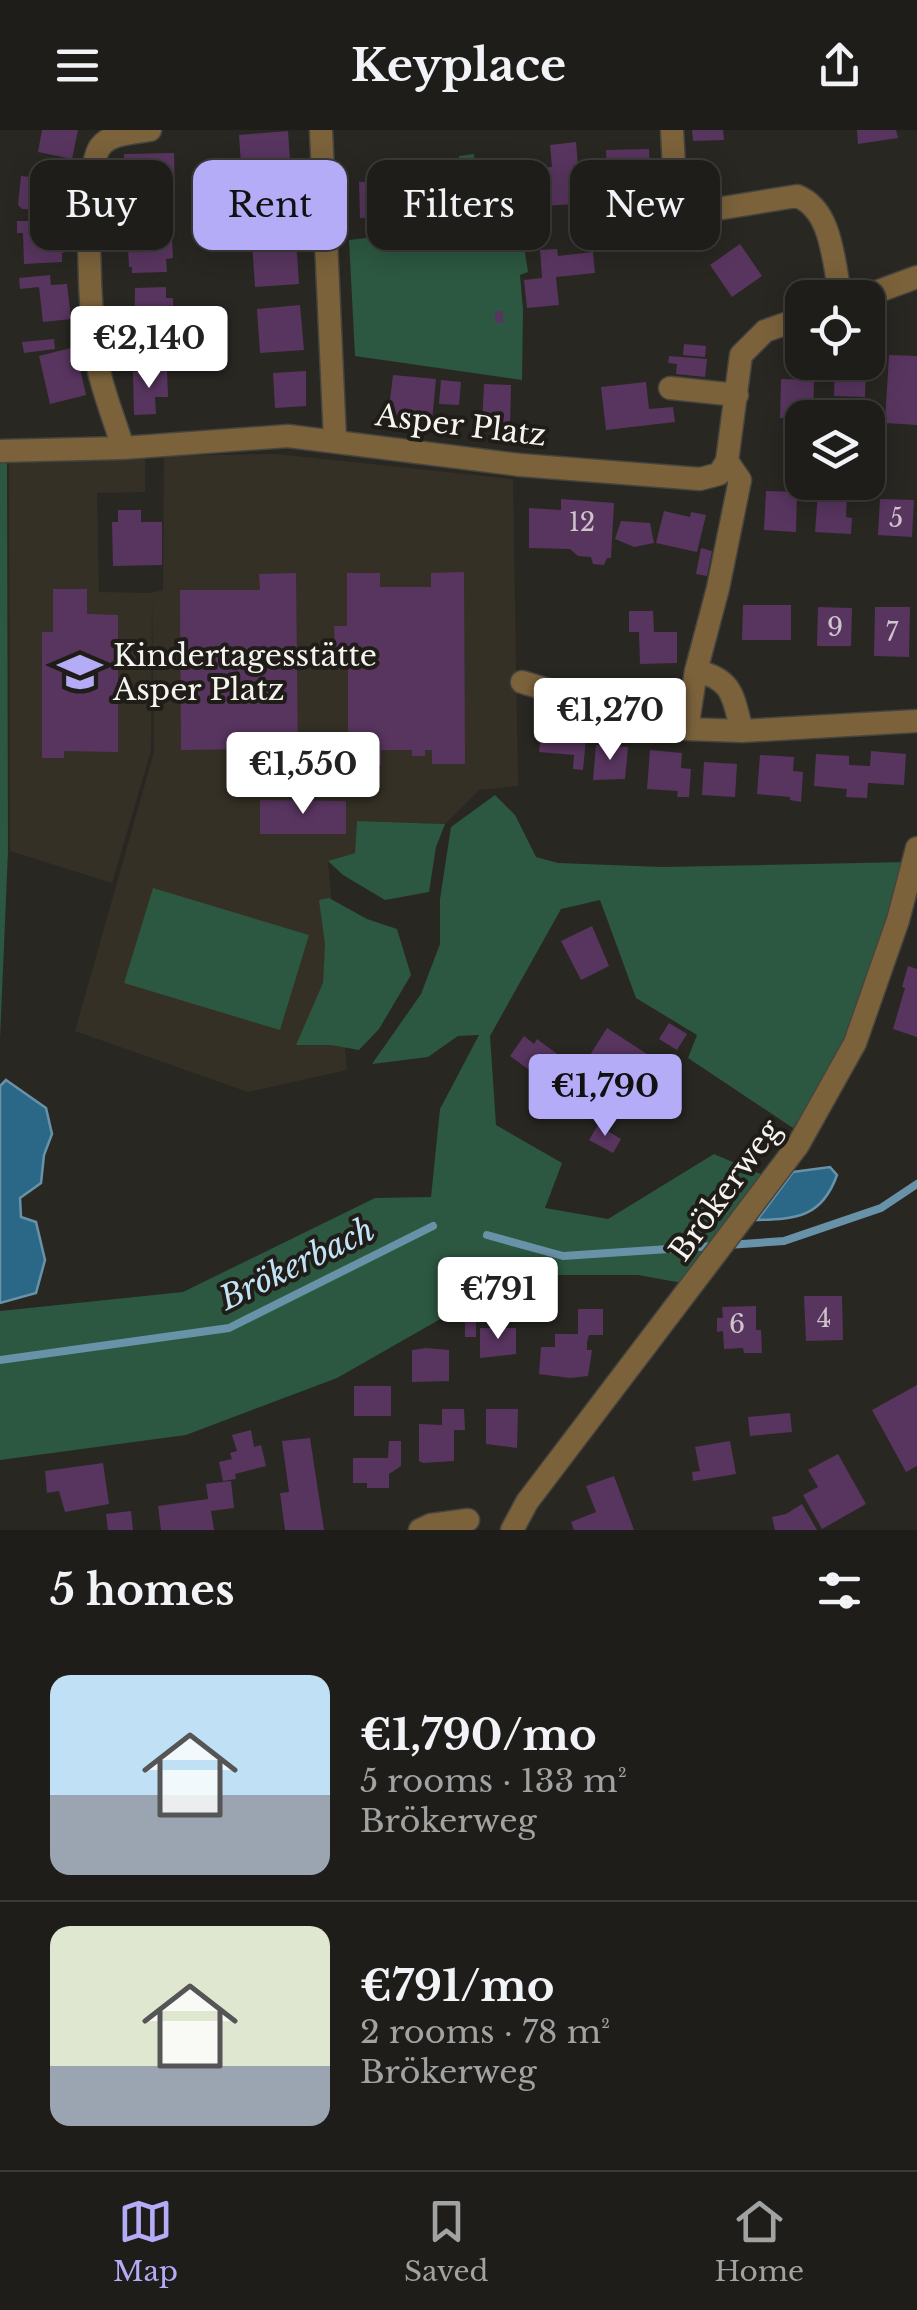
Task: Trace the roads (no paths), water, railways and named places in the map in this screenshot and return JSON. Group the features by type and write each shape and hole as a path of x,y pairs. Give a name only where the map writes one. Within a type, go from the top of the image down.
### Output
{"street":[{"path":"122,448 98,366 93,326 90,218 94,166 100,146 115,136 150,130"},
{"path":"321,130 335,440"},
{"path":"672,130 676,204 682,211 692,213 797,196 810,202 823,218 837,280"},
{"path":"885,289 917,277"},
{"path":"687,729 696,672 740,480 727,461 741,355 766,331 785,324"},
{"path":"670,388 737,395"},
{"name":"Asper Platz","path":"0,451 122,448 248,438 335,440 520,464 700,479 719,474 727,461"},
{"path":"696,672 715,675 730,689 742,731"},
{"path":"522,682 687,729 742,731 917,721"},
{"name":"Brökerweg","path":"512,1530 526,1502 798,1145 855,1042 898,920 917,848"},
{"path":"420,1530 468,1520"}],"water":[{"path":"6,1080 46,1108 52,1134 44,1155 41,1183 20,1198 21,1217 36,1222 45,1260 36,1293 0,1303 0,1086"},
{"path":"830,1167 837,1175 816,1207 796,1216 757,1220 793,1172"}],"waterway":[{"name":"Brökerbach","path":"728,1245 784,1241 881,1208 917,1184"},
{"name":"Brökerbach","path":"0,1360 229,1328 433,1226"},
{"name":"Brökerbach","path":"487,1235 563,1256 714,1246"}],"place":[{"name":"Kindertagesstätte Asper Platz","path":"80,672"}]}
